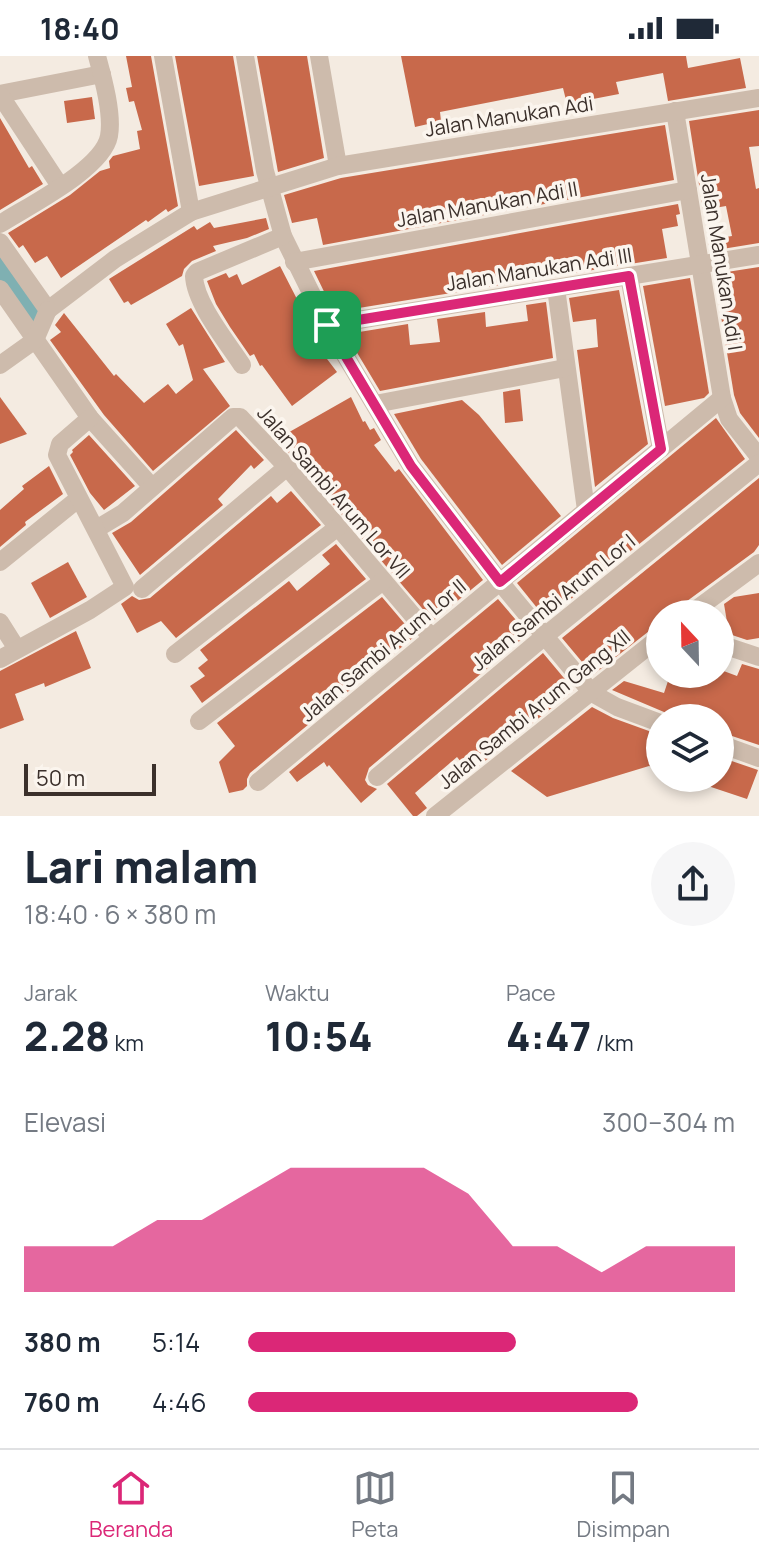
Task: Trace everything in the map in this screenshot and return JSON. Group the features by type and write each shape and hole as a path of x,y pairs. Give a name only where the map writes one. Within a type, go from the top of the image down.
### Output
{"street":[{"path":"163,56 191,212"},
{"path":"245,56 269,188 283,236 327,325 411,466 500,582 592,693 646,718"},
{"path":"319,56 338,166"},
{"path":"0,224 60,186 92,163 109,138 107,101 99,65 0,95 60,186"},
{"name":"Jalan Manukan Adi","path":"48,310 115,259 191,212 338,166 759,98"},
{"name":"Jalan Manukan Adi I","path":"675,111 722,398 729,419 759,460"},
{"name":"Jalan Manukan Adi II","path":"294,262 688,190"},
{"path":"242,365 202,302 194,276 197,272 283,236"},
{"path":"0,242 48,310 35,340 0,365"},
{"name":"Jalan Manukan Adi III","path":"327,325 759,255"},
{"path":"629,276 661,449"},
{"path":"556,288 586,510"},
{"path":"0,289 90,418 152,487 103,525"},
{"path":"375,404 565,368"},
{"name":"Jalan Sambi Arum Lor II","path":"258,782 722,398"},
{"name":"Jalan Sambi Arum Lor VII","path":"152,487 233,417 240,417 287,467 432,638"},
{"path":"0,659 90,610 125,587 58,460 60,444 90,418"},
{"name":"Jalan Sambi Arum Lor I","path":"377,777 759,460"},
{"path":"142,589 287,467"},
{"path":"0,562 78,499"},
{"path":"175,654 338,527"},
{"path":"709,600 759,563"},
{"path":"199,721 383,581"},
{"path":"0,622 17,649"},
{"name":"Jalan Sambi Arum Gang XII","path":"435,816 646,649"},
{"path":"734,649 759,657"},
{"path":"734,749 759,758"}],"building":[{"path":"126,56 151,56 178,206 168,212 166,209 148,222 146,220 61,278 47,256 35,263 23,245 19,248 8,233 70,195 100,171 110,168 109,161 113,156 140,149 137,131 142,130 134,101 129,102 126,88 132,87"},
{"path":"175,56 233,56 254,176 199,186"},
{"path":"257,56 307,56 324,158 278,172"},
{"path":"401,56 686,56 688,68 740,58 746,88 668,101 663,73 616,82 619,94 567,104 563,88 440,112 441,121 415,127"},
{"path":"92,97 95,119 67,123 64,101"},
{"path":"759,110 759,146 749,147 756,189 759,188 759,243 710,251 708,240 732,236 726,206 703,210 689,121"},
{"path":"0,118 29,168 32,166 43,184 0,210"},
{"path":"665,125 674,180 323,245 317,218 292,223 284,195 341,178"},
{"path":"678,204 678,226 662,229 667,258 334,312 314,271"},
{"path":"266,218 269,229 213,246 216,251 192,261 182,276 131,305 128,301 124,303 109,279 194,226 197,230 210,222 214,228"},
{"path":"280,266 318,340 314,342 337,372 292,406 230,327 207,281 226,273 229,278 237,274 242,285"},
{"path":"759,267 759,438 740,413 734,395 714,274"},
{"path":"690,278 709,393 704,398 665,406 643,286"},
{"path":"619,290 648,444 595,487 577,350 598,347 596,319 573,322 569,298"},
{"path":"546,302 553,358 380,391 347,336 408,324 410,345 440,342 437,319 485,312 486,327 528,321 526,305"},
{"path":"191,308 225,362 203,369 230,406 153,471 104,415 50,340 61,332 55,325 64,313 114,376 116,374 144,403 168,384 176,394 193,380 183,344 179,346 166,324"},
{"path":"520,389 523,421 505,423 503,392"},
{"path":"0,397 27,434 0,444"},
{"path":"351,397 363,422 370,430 374,428 381,440 374,445 395,472 399,469 483,580 433,621 277,439"},
{"path":"462,400 479,415 561,516 502,565 421,459 394,414"},
{"path":"716,418 745,459 546,619 517,583"},
{"path":"236,430 264,460 254,469 251,465 218,499 223,505 140,575 112,533 131,522"},
{"path":"89,435 135,486 104,510 90,493 70,455"},
{"path":"49,466 63,494 25,522 26,525 0,547 0,510 24,489 22,486"},
{"path":"759,478 759,545 754,552 688,600 646,600 646,633 593,675 562,638"},
{"path":"291,491 321,525 176,638 161,621 137,633 121,604 132,596 139,600 150,598 271,496 277,503"},
{"path":"336,544 366,579 202,703 190,686 205,676 198,668 208,660 200,650 289,581 297,591 330,564 322,555"},
{"path":"68,562 87,597 50,618 31,583"},
{"path":"759,593 759,638 747,640 734,636 734,600 730,600"},
{"path":"382,597 415,636 250,773 243,790 229,793 219,762 235,746 217,723"},
{"path":"498,599 528,634 369,768 365,780 377,789 361,803 324,762 297,782 289,772"},
{"path":"76,631 91,668 45,687 44,683 15,694 24,720 0,729 0,671"},
{"path":"543,653 574,690 470,773 457,757 415,793 427,808 413,816 387,784"},
{"path":"742,664 759,669 759,745 734,737 734,704 646,704 612,690 624,681 664,693 666,688 734,688 734,675 737,676"},
{"path":"592,707 646,730 646,767 547,797 511,771"},
{"path":"734,762 758,770 747,799 726,792 734,792"}],"waterway":[{"path":"0,258 34,310"}],"route":[{"path":"629,276 661,449 500,582 411,466 327,325 629,276"}]}
